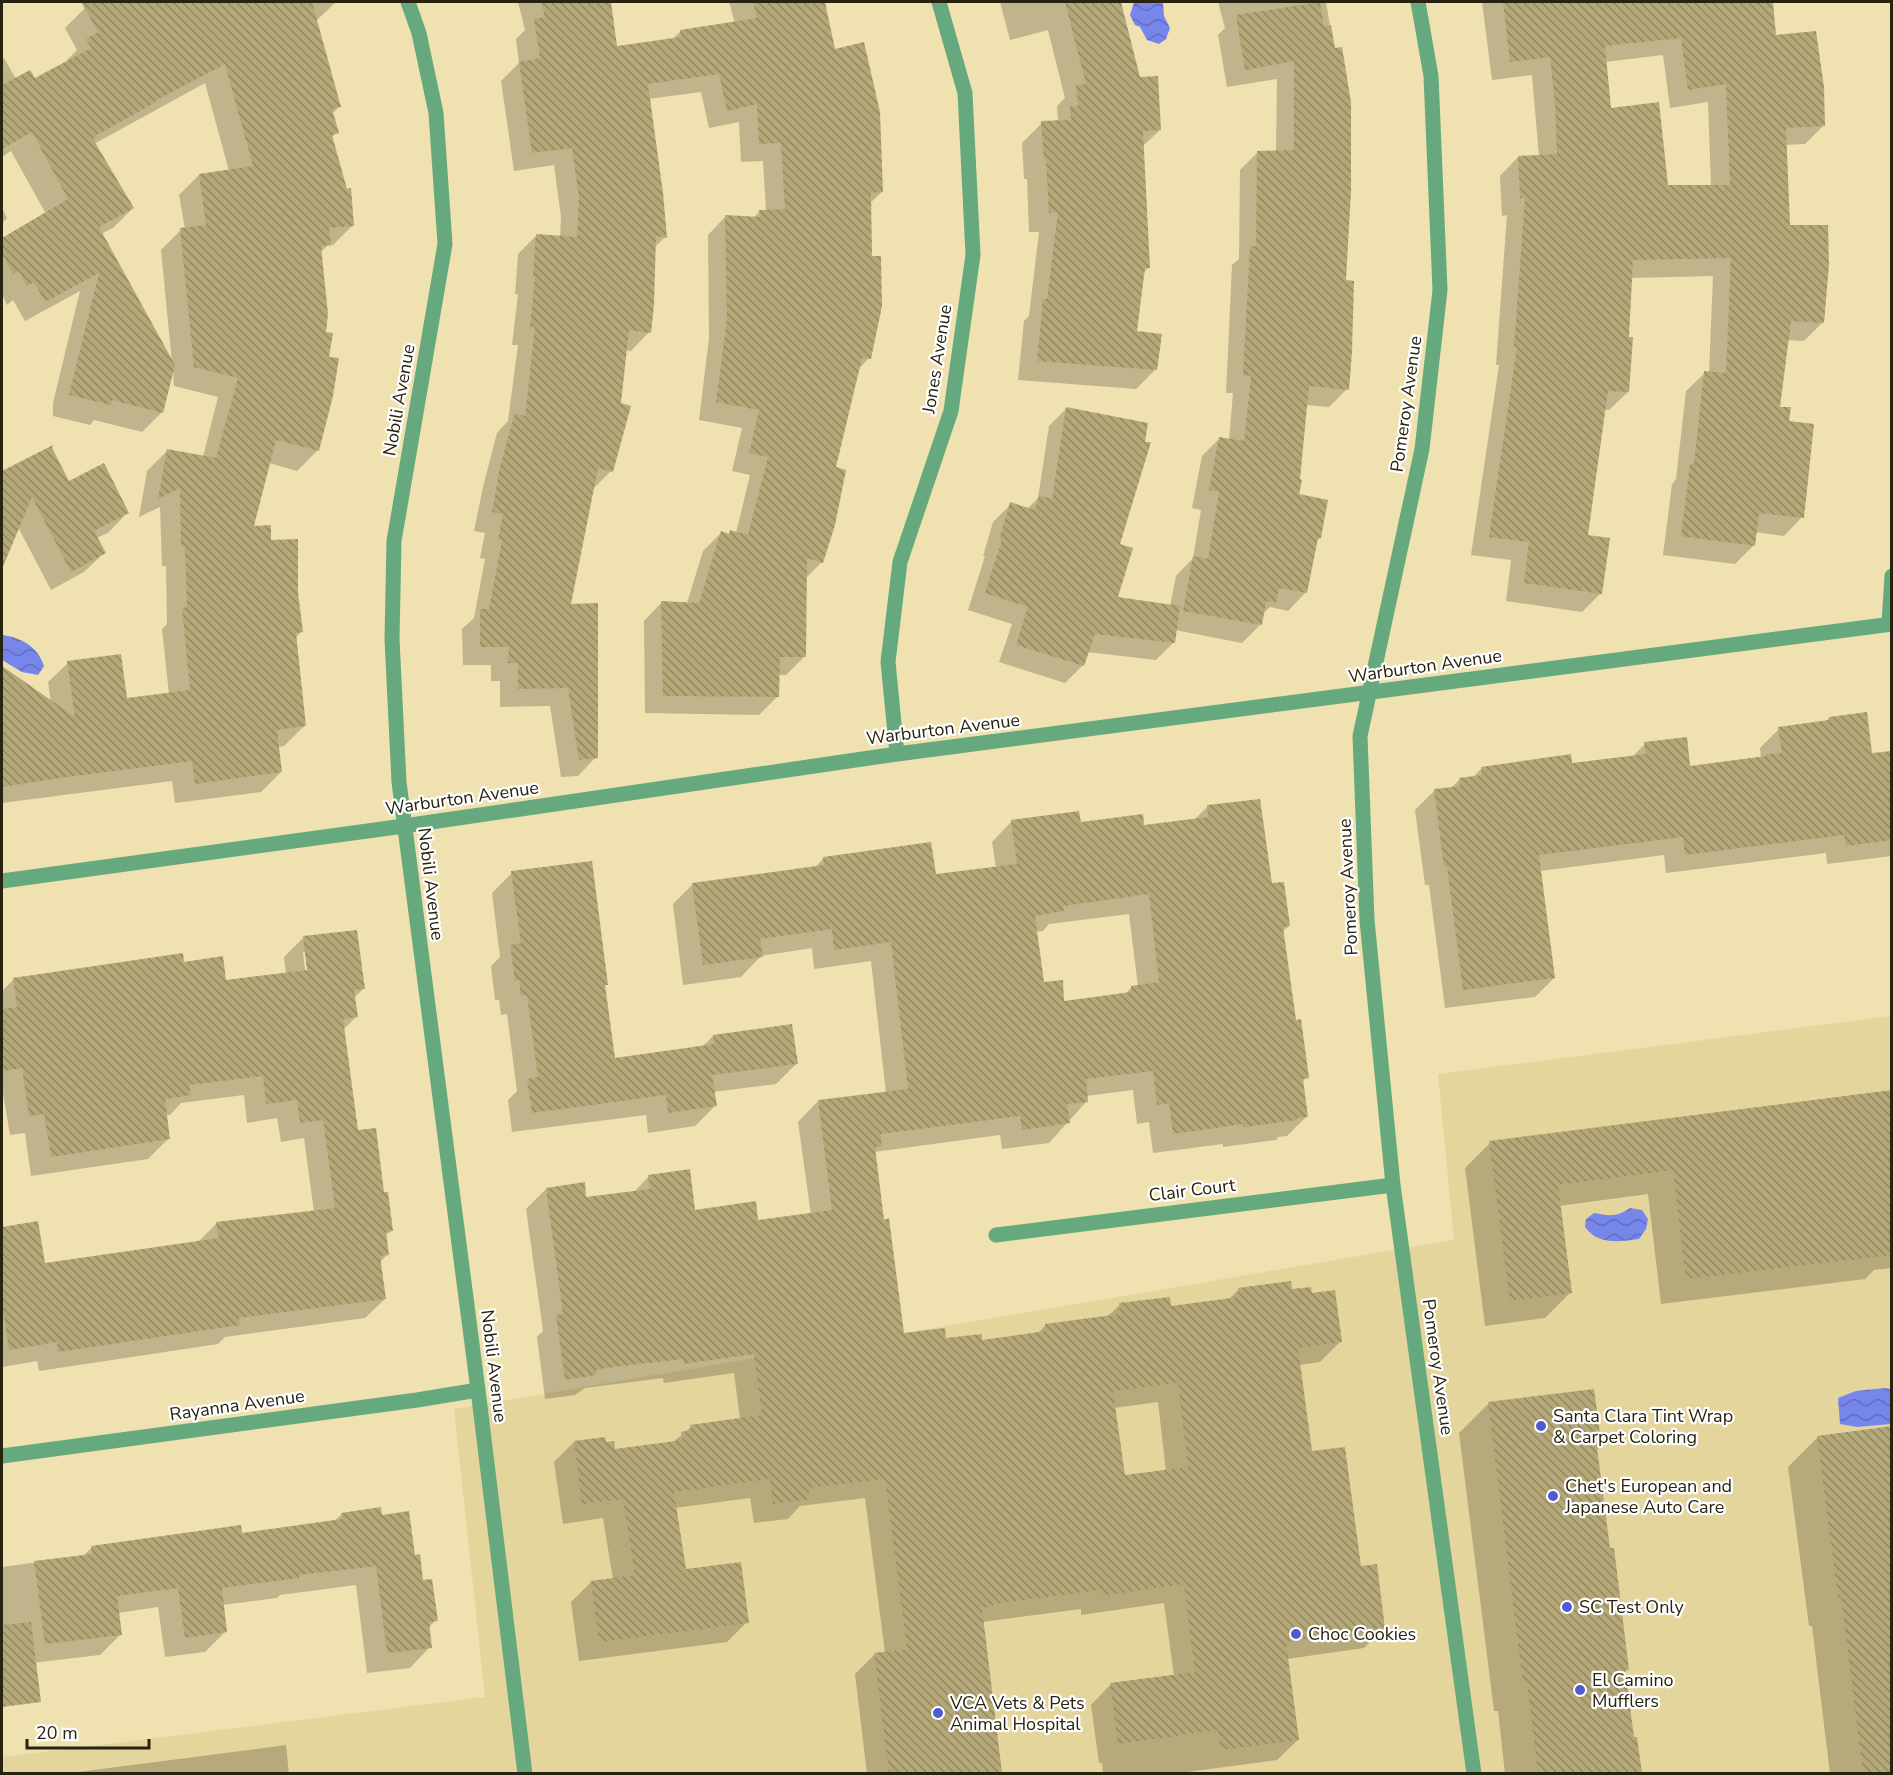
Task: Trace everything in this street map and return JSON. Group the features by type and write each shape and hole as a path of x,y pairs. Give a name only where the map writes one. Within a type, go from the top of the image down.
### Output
{"street":[{"name":"Nobili Avenue","path":"408,2 419,33 435,113 445,244 394,541 392,639 399,782 525,1773"},
{"name":"Jones Avenue","path":"897,754 888,662 900,562 951,411 973,255 964,93 939,2"},
{"name":"Pomeroy Avenue","path":"1418,2 1431,76 1440,290 1422,448 1360,736 1367,920 1393,1185 1474,1773"},
{"path":"1890,624 1892,576"},
{"name":"Warburton Avenue","path":"2,881 404,826 897,754 1890,624"},
{"name":"Clair Court","path":"996,1235 1393,1185"},
{"name":"Rayanna Avenue","path":"2,1456 478,1390"}],"shaded area":[{"path":"1891,1016 1891,1773 2,1774 2,1757 485,1697 454,1409 1454,1240 1438,1074"}],"water":[{"path":"1134,2 1163,2 1164,16 1170,28 1166,39 1159,44 1147,40 1130,15"},
{"path":"3,635 23,641 38,654 44,666 38,675 22,672 2,660"},
{"path":"1630,1208 1642,1210 1648,1219 1646,1229 1639,1239 1609,1241 1596,1237 1585,1227 1586,1219 1594,1213 1613,1215"},
{"path":"1891,1389 1891,1424 1857,1427 1840,1424 1838,1398 1856,1391"}],"building":[{"path":"81,2 312,2 341,107 332,109 339,133 332,135 347,189 351,188 354,226 329,228 331,245 321,246 328,314 326,332 333,333 329,357 339,358 333,396 319,451 276,440 254,526 271,525 271,540 298,539 298,593 303,632 296,633 306,726 277,730 282,772 195,784 192,761 2,787 2,666 75,717 67,661 121,654 127,698 190,690 182,608 187,607 185,547 181,546 180,488 158,499 167,449 216,458 238,378 194,367 180,228 206,225 199,174 253,166 225,64 155,101 93,139 134,208 99,227 175,365 163,413 112,400 111,405 69,395 99,273 45,302 34,282 27,286 19,271 13,274 2,253 2,238 68,199 32,132 2,149 2,85 30,70 35,78 91,48 86,39 98,32"},
{"path":"541,2 611,2 617,46 681,37 680,30 757,18 753,2 825,2 835,49 864,42 880,112 883,192 871,193 872,256 881,256 882,306 871,359 862,358 836,467 846,470 835,525 823,563 807,558 806,657 780,657 779,697 663,696 661,601 699,603 721,531 729,534 730,530 748,535 768,457 749,453 759,410 716,402 727,319 725,215 760,217 759,210 785,209 781,143 759,144 757,104 727,111 719,74 648,84 667,238 656,236 651,333 629,330 621,403 631,406 613,472 598,468 571,604 598,603 598,758 579,760 568,688 518,689 518,663 508,663 509,647 480,647 480,609 489,609 502,540 498,540 503,514 492,512 500,467 515,413 525,416 535,327 530,327 536,234 577,237 579,197 572,148 532,153 519,62 540,58 534,19 545,17"},
{"path":"1065,2 1121,2 1140,77 1158,76 1161,130 1143,131 1150,268 1145,268 1137,331 1162,334 1157,370 1037,361 1043,299 1047,299 1058,212 1049,213 1041,121 1071,120 1070,106 1078,106 1076,85 1086,84"},
{"path":"1320,2 1324,27 1331,25 1335,48 1342,47 1351,102 1351,191 1346,280 1354,281 1349,390 1309,386 1299,494 1328,500 1321,538 1318,538 1307,593 1279,588 1276,603 1266,601 1262,625 1183,611 1193,556 1208,559 1219,492 1209,490 1219,437 1244,441 1251,376 1243,375 1250,246 1256,246 1257,151 1294,150 1294,61 1245,70 1236,15"},
{"path":"1503,2 1773,2 1776,35 1816,31 1824,87 1825,126 1786,128 1790,225 1828,225 1829,265 1824,323 1791,321 1780,407 1791,407 1789,421 1814,424 1804,518 1759,513 1755,546 1681,536 1690,464 1694,464 1704,371 1726,373 1731,258 1633,260 1629,337 1633,337 1629,392 1608,391 1588,535 1610,538 1602,594 1524,583 1529,542 1489,537 1517,347 1514,347 1525,198 1520,198 1518,156 1557,154 1550,57 1510,62","holes":["1681,38 1688,90 1726,84 1730,185 1668,185 1659,102 1611,108 1605,46"]},
{"path":"1066,407 1148,423 1145,442 1151,442 1120,544 1133,548 1118,597 1180,606 1175,643 1095,634 1084,666 1016,645 1028,607 985,593 1002,539 1000,538 1010,502 1035,510 1039,495 1052,499"},
{"path":"53,445 52,448 69,481 104,463 129,513 94,531 106,553 71,572 32,497 2,569 2,471"},
{"path":"1867,712 1872,753 1892,751 1892,840 1846,846 1844,835 1685,855 1683,837 1539,855 1555,978 1463,990 1447,866 1444,867 1434,789 1460,786 1459,778 1482,775 1481,767 1571,754 1572,763 1646,754 1644,742 1687,737 1690,766 1766,756 1766,754 1782,753 1778,727"},
{"path":"1260,799 1272,883 1284,882 1290,926 1283,927 1296,1020 1301,1019 1309,1078 1303,1079 1308,1117 1243,1127 1243,1124 1173,1134 1169,1103 1157,1105 1153,1071 1086,1079 1088,1102 1067,1104 1070,1123 1022,1130 1020,1116 880,1134 882,1146 875,1147 884,1220 889,1218 904,1333 945,1328 946,1338 982,1334 982,1340 1046,1331 1045,1324 1120,1314 1119,1303 1170,1297 1171,1306 1239,1297 1238,1288 1291,1281 1292,1289 1311,1287 1312,1293 1335,1290 1342,1342 1298,1348 1312,1451 1345,1447 1361,1566 1377,1564 1385,1629 1286,1642 1299,1740 1221,1750 1218,1730 1118,1744 1110,1683 1195,1672 1184,1584 1101,1596 1100,1590 993,1604 993,1606 982,1608 1002,1773 889,1773 874,1653 907,1649 885,1479 808,1488 810,1499 773,1504 770,1479 674,1492 686,1569 741,1562 749,1623 599,1642 591,1581 635,1575 623,1499 582,1504 574,1441 605,1437 606,1442 614,1441 615,1449 683,1440 681,1432 691,1430 690,1425 762,1415 754,1354 684,1364 683,1359 606,1368 596,1370 596,1375 565,1380 556,1315 563,1314 546,1188 585,1182 586,1197 650,1189 648,1175 690,1169 695,1210 756,1201 758,1220 832,1210 818,1100 908,1089 891,942 834,950 832,929 760,939 763,957 703,965 692,883 824,865 823,857 931,842 936,874 1017,864 1011,820 1079,811 1081,822 1143,814 1144,825 1208,817 1207,805","holes":["1149,894 1159,982 1131,986 1131,992 1064,1001 1063,980 1044,982 1035,916 1064,911 1063,906","1178,1383 1188,1467 1125,1475 1113,1391"]},
{"path":"592,861 615,1058 714,1044 713,1035 792,1024 798,1064 712,1075 717,1106 668,1113 666,1095 532,1113 527,1079 538,1077 527,995 521,996 519,980 515,981 510,945 521,943 511,871"},
{"path":"357,930 365,989 354,990 358,1017 343,1019 358,1130 376,1128 384,1192 388,1192 393,1231 386,1232 389,1255 380,1256 386,1299 239,1318 240,1325 58,1352 57,1342 9,1350 2,1302 2,1227 38,1221 45,1263 219,1238 216,1222 335,1208 323,1120 300,1123 297,1100 266,1104 263,1076 189,1085 191,1095 165,1099 170,1139 51,1157 44,1114 29,1116 22,1068 2,1071 2,1009 17,1007 13,978 183,953 184,962 223,956 226,980 307,970 303,936"},
{"path":"1892,1090 1892,1255 1686,1279 1673,1170 1558,1185 1572,1293 1510,1301 1489,1141"},
{"path":"1594,1389 1602,1448 1597,1448 1610,1548 1614,1548 1629,1670 1625,1670 1634,1737 1637,1737 1642,1773 1538,1773 1527,1682 1523,1683 1488,1402"},
{"path":"1892,1426 1892,1773 1863,1773 1841,1597 1838,1598 1817,1436"},
{"path":"381,1507 382,1515 409,1511 415,1555 420,1554 423,1580 432,1579 438,1621 429,1622 432,1648 387,1653 376,1566 299,1575 299,1578 222,1588 227,1632 185,1638 178,1588 117,1596 122,1635 45,1644 34,1561 92,1554 91,1546 241,1525 242,1533 342,1519 341,1513"},
{"path":"31,1622 41,1702 2,1707 2,1625"}],"place":[{"name":"Santa Clara Tint Wrap & Carpet Coloring","path":"1541,1426"},
{"name":"Chet's European and Japanese Auto Care","path":"1553,1496"},
{"name":"SC Test Only","path":"1567,1607"},
{"name":"Choc Cookies","path":"1296,1634"},
{"name":"El Camino Mufflers","path":"1580,1690"},
{"name":"VCA Vets & Pets Animal Hospital","path":"938,1713"}]}
